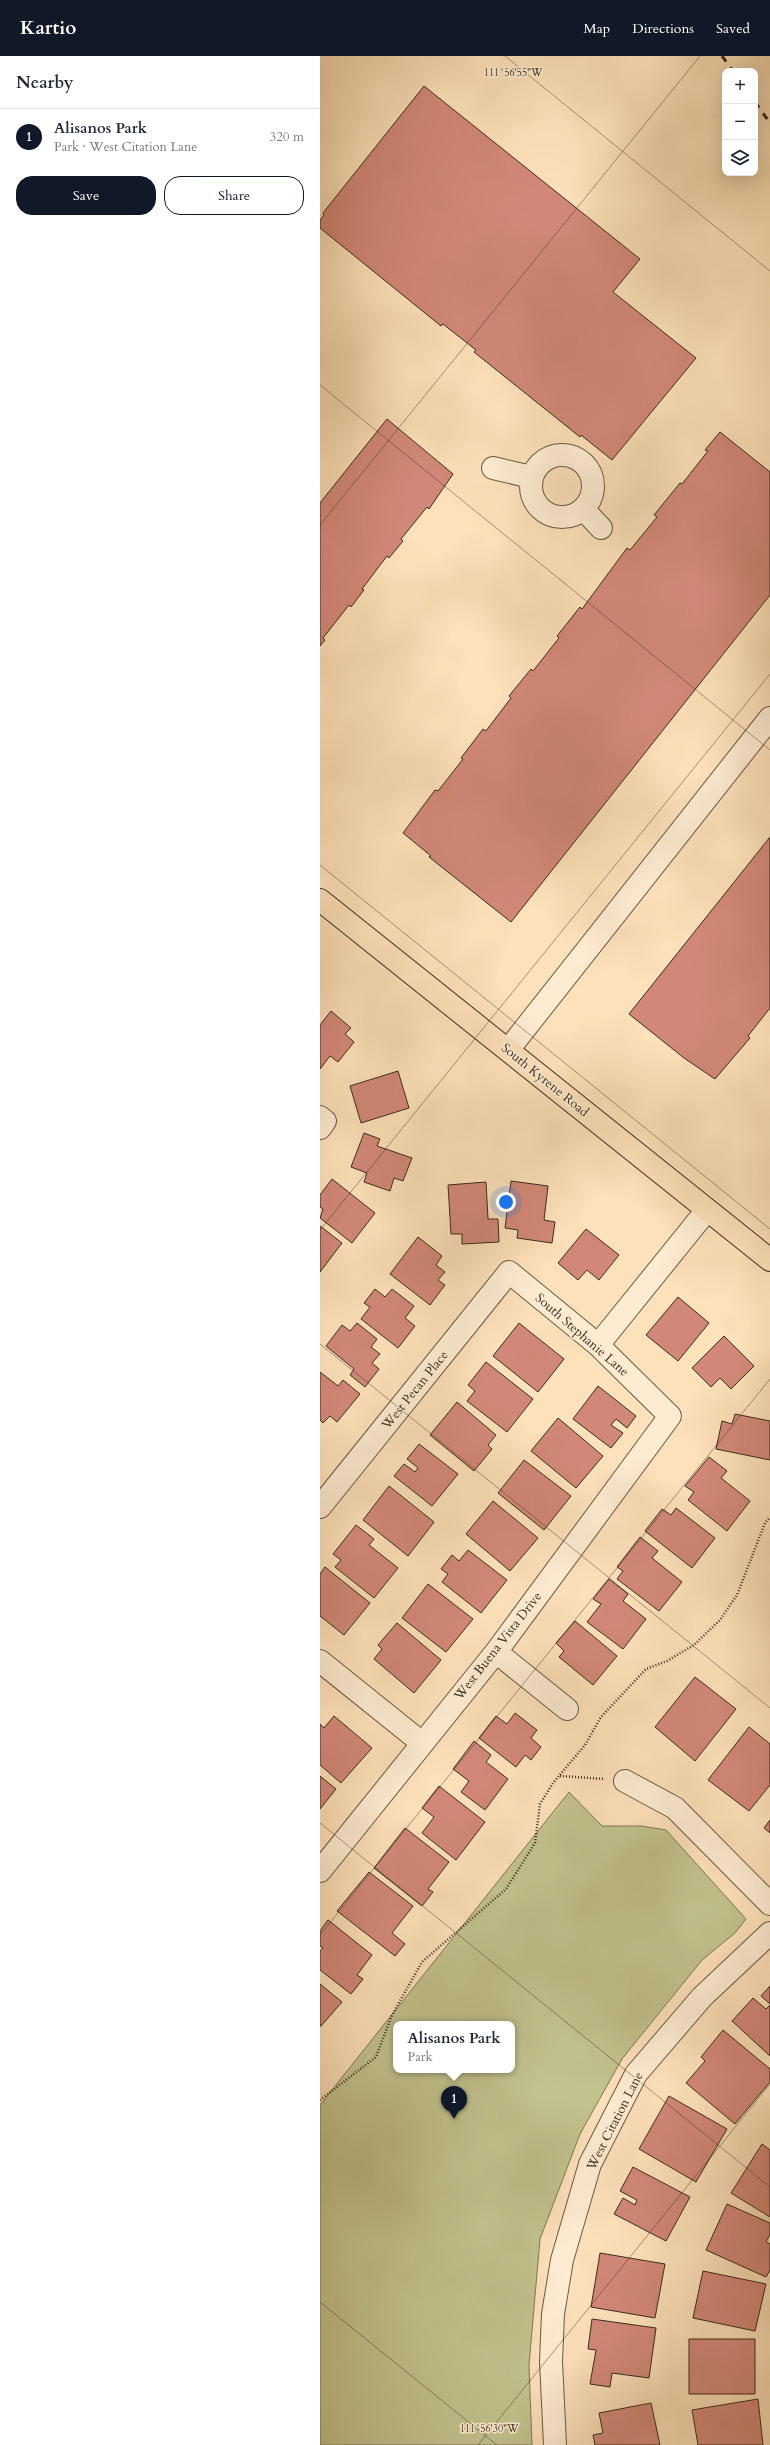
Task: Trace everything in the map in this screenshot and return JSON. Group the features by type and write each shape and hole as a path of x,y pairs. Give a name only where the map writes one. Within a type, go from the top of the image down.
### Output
{"main road":[{"name":"South Kyrene Road","path":"320,900 770,1260"}],"street":[{"path":"563,454 574,456 590,470 593,480 591,496 583,509 567,517 558,518 542,511 532,495 531,477 543,460 563,454"},
{"path":"493,468 531,477"},
{"path":"583,509 601,528"},
{"path":"508,1050 770,718"},
{"path":"598,1345 707,1210"},
{"name":"South Stephanie Lane","path":"509,1272 598,1345 670,1416"},
{"name":"West Pecan Place","path":"320,1507 509,1272"},
{"name":"West Buena Vista Drive","path":"320,1871 496,1652 670,1416"},
{"path":"496,1652 567,1709"},
{"path":"320,1661 422,1743"},
{"path":"625,1781 675,1808 770,1904"},
{"name":"West Citation Lane","path":"555,2445 552,2368 553,2321 562,2260 590,2164 636,2074 702,1997 770,1933"}],"path":[{"path":"320,2100 376,2057 392,2015 422,1962 506,1889 535,1843 540,1804 585,1745 601,1717 646,1669 667,1661 694,1645 720,1620 737,1595 765,1523 770,1516"},
{"path":"560,1776 625,1781"}],"green space":[{"path":"569,1792 602,1826 641,1826 666,1830 746,1919 735,1933 702,1960 622,2059 580,2134 540,2239 529,2365 532,2445 320,2445 320,2105"}],"building":[{"path":"424,86 640,259 613,292 696,358 612,460 581,435 580,437 474,352 476,350 443,324 441,326 320,228 320,220 324,215 323,213"},
{"path":"387,419 453,474 429,509 427,507 401,539 403,541 389,558 387,556 362,589 364,590 351,607 349,605 323,638 325,640 320,646 320,503"},
{"path":"720,432 770,472 770,595 511,922 429,857 431,856 403,833 435,790 438,791 463,759 461,758 483,729 486,731 511,698 509,696 531,669 533,671 559,638 557,636 580,607 582,609 627,548 630,550 657,517 654,515 680,483 682,484 708,451 705,450"},
{"path":"770,837 770,1008 748,1036 750,1038 715,1079 684,1058 629,1014"},
{"path":"331,1011 351,1028 345,1034 354,1042 338,1062 330,1056 320,1069 320,1025"},
{"path":"398,1071 409,1108 361,1123 350,1086"},
{"path":"364,1133 380,1139 377,1146 412,1158 403,1181 394,1178 390,1191 364,1182 367,1173 351,1167"},
{"path":"332,1179 375,1213 352,1243 320,1218 323,1209 320,1207 320,1195"},
{"path":"511,1181 548,1186 544,1220 555,1222 552,1243 517,1238 518,1230 505,1228"},
{"path":"486,1182 488,1219 498,1219 499,1242 462,1244 462,1234 451,1234 448,1185"},
{"path":"320,1226 342,1243 320,1272"},
{"path":"586,1229 619,1255 599,1280 587,1270 578,1280 558,1263"},
{"path":"418,1237 442,1256 436,1265 445,1272 438,1280 445,1285 430,1305 390,1274"},
{"path":"375,1289 385,1297 392,1289 414,1306 405,1318 415,1326 398,1348 361,1319 370,1307 364,1303"},
{"path":"678,1297 709,1323 678,1361 646,1335"},
{"path":"357,1323 377,1339 371,1347 380,1354 372,1363 379,1369 365,1387 350,1375 354,1369 326,1346 342,1325 350,1331"},
{"path":"519,1323 564,1359 538,1392 493,1356"},
{"path":"724,1336 754,1366 731,1389 720,1378 711,1387 692,1368"},
{"path":"486,1362 533,1399 507,1432 467,1401 475,1391 468,1385"},
{"path":"320,1372 338,1386 343,1380 360,1394 337,1422 330,1416 323,1423 320,1420"},
{"path":"598,1386 636,1416 627,1428 616,1419 611,1425 623,1433 611,1448 573,1419"},
{"path":"457,1402 496,1435 488,1445 492,1449 474,1471 430,1435"},
{"path":"735,1414 770,1421 770,1460 716,1449 722,1421 732,1424"},
{"path":"558,1418 603,1456 576,1488 531,1451"},
{"path":"419,1444 458,1474 432,1506 394,1476 404,1464 415,1472 418,1468 407,1459"},
{"path":"709,1457 727,1471 721,1478 750,1501 727,1531 688,1500 694,1492 685,1486"},
{"path":"524,1460 571,1496 544,1530 498,1493"},
{"path":"389,1486 434,1522 408,1556 363,1520"},
{"path":"493,1501 538,1538 510,1571 466,1534"},
{"path":"676,1508 715,1538 692,1568 645,1531 662,1509 671,1515"},
{"path":"356,1525 374,1539 369,1545 398,1568 374,1598 335,1567 341,1560 333,1554"},
{"path":"640,1537 658,1551 652,1558 682,1582 659,1611 617,1579 623,1571 617,1567"},
{"path":"468,1550 507,1580 481,1613 442,1582 448,1574 441,1569 452,1555 459,1561"},
{"path":"325,1567 370,1603 344,1635 320,1616 320,1574"},
{"path":"609,1579 628,1594 623,1601 646,1619 623,1649 587,1622 601,1604 593,1599"},
{"path":"428,1584 473,1619 446,1652 402,1618"},
{"path":"575,1621 617,1656 593,1685 559,1657 564,1651 556,1643"},
{"path":"397,1623 441,1660 414,1693 374,1659 382,1649 378,1645"},
{"path":"695,1677 736,1709 695,1761 655,1727"},
{"path":"515,1713 537,1730 531,1738 541,1747 531,1760 525,1755 516,1767 479,1738 496,1716 507,1724"},
{"path":"334,1716 372,1748 341,1783 320,1765 320,1724 324,1728"},
{"path":"749,1727 770,1744 770,1785 749,1811 708,1780"},
{"path":"474,1741 491,1755 486,1762 508,1779 485,1810 461,1792 469,1781 453,1769"},
{"path":"320,1776 336,1789 320,1809"},
{"path":"439,1786 485,1822 456,1860 422,1833 434,1817 422,1808"},
{"path":"770,1820 770,1833 764,1828"},
{"path":"405,1828 449,1862 428,1889 433,1892 422,1906 374,1868"},
{"path":"369,1872 413,1906 392,1933 405,1944 395,1956 337,1911"},
{"path":"328,1920 372,1955 357,1975 363,1979 351,1994 320,1970 320,1951 323,1948 320,1946 320,1931"},
{"path":"320,1984 342,2002 321,2026 320,2026"},
{"path":"770,1986 770,2004 761,1996"},
{"path":"753,1998 766,2009 770,2005 770,2056 732,2021"},
{"path":"723,2030 770,2069 770,2082 735,2124 686,2083 705,2061 701,2057"},
{"path":"669,2096 727,2129 696,2182 639,2149"},
{"path":"762,2144 770,2150 770,2217 731,2193"},
{"path":"633,2167 690,2197 666,2241 614,2214 623,2198 635,2205 637,2200 620,2191"},
{"path":"727,2204 770,2223 770,2234 766,2242 770,2244 770,2270 766,2277 706,2250"},
{"path":"600,2253 665,2264 655,2318 591,2307"},
{"path":"703,2271 766,2284 755,2331 693,2318"},
{"path":"592,2319 656,2328 649,2378 612,2373 610,2387 590,2384 596,2350 588,2349"},
{"path":"689,2339 755,2339 755,2394 689,2394"},
{"path":"758,2399 763,2445 698,2445 692,2410"},
{"path":"651,2403 660,2445 595,2445 593,2435 603,2433 599,2413"}],"railway":[{"path":"722,56 731,68"},
{"path":"756,104 770,123"}],"place":[{"name":"Alisanos Park","path":"454,2119"}]}
